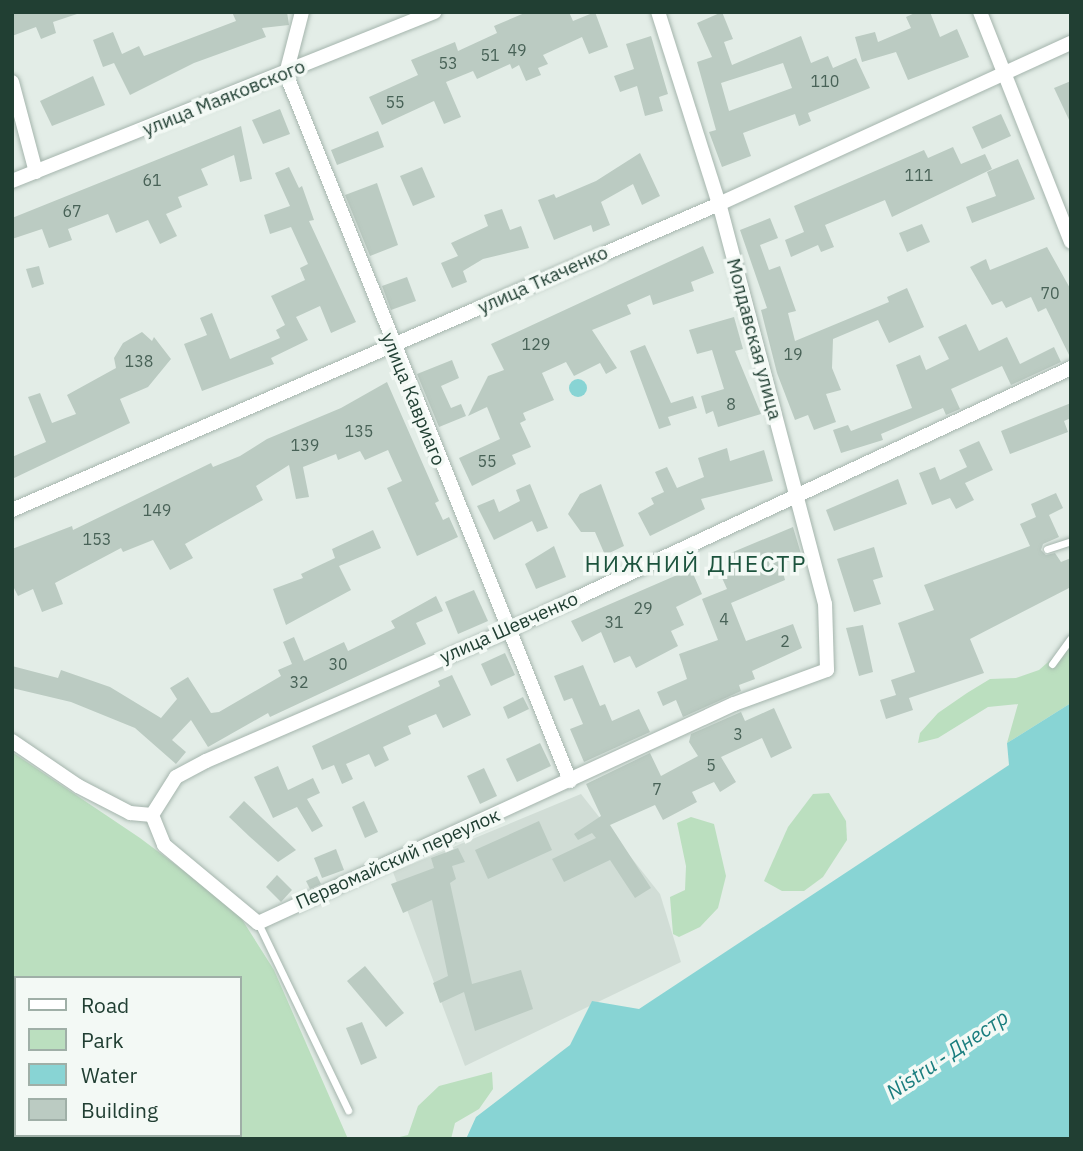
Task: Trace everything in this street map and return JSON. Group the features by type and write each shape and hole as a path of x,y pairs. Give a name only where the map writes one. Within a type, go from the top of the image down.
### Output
{"street":[{"path":"286,74 302,12"},
{"name":"улица Маяковского","path":"12,181 286,74 434,12"},
{"name":"Молдавская улица","path":"658,12 719,204 825,604 827,670"},
{"path":"980,12 1071,242"},
{"name":"улица Ткаченко","path":"12,510 719,204 1071,43"},
{"name":"улица Кавриаго","path":"286,74 506,631 570,781"},
{"path":"12,82 36,172"},
{"name":"улица Шевченко","path":"152,815 176,777 206,761 506,631 1071,368"},
{"name":"Первомайский переулок","path":"258,923 734,705 827,670"},
{"path":"12,741 78,786 130,813 152,815 164,845 258,923"}],"lane":[{"path":"1047,549 1071,541"},
{"path":"1052,664 1071,638"},
{"path":"258,923 348,1111"}],"shaded area":[{"path":"581,794 660,894 681,962 465,1066 393,872"}],"green space":[{"path":"1071,642 1071,703 1007,743 1018,704 988,707 938,738 918,743 920,733 938,713 967,693 990,679 1016,678 1039,670"},
{"path":"12,752 140,838 236,910 274,970 348,1139 12,1139"},
{"path":"829,793 846,821 847,840 823,877 804,891 782,891 764,881 788,827 813,794"},
{"path":"691,817 714,824 726,876 718,908 700,927 679,937 673,934 670,897 685,890 686,866 677,823"},
{"path":"492,1072 493,1089 479,1109 455,1123 451,1139 391,1139 408,1135 418,1106 439,1086"}],"water":[{"path":"574,379 582,379 587,388 585,395 574,397 569,392 569,384"},
{"name":"Nistru - Днестр","path":"1071,703 1071,1139 466,1139 476,1117 570,1045 592,1001 639,1009 1009,765 1007,743"}],"building":[{"path":"12,12 77,14 53,22 56,33 41,39 36,27 12,36"},
{"path":"232,12 287,12 289,25 262,28 266,37 194,63 130,95 114,63 103,67 93,40 113,32 122,54 139,46 144,56 236,21"},
{"path":"527,12 569,12 573,21 595,12 608,47 589,54 582,37 543,55 548,64 538,68 541,75 526,81 519,65 512,69 510,64 477,79 473,71 446,82 461,117 444,124 434,101 382,125 369,97 418,75 411,60 455,42 458,51 497,33 494,26"},
{"path":"722,12 733,39 724,42 732,65 801,36 811,63 828,56 833,68 856,58 870,88 808,113 811,121 799,126 795,114 743,133 751,156 722,167 709,132 716,130 697,62 712,57 697,23","holes":["783,63 792,88 729,111 721,83"]},
{"path":"917,12 930,12 940,37 957,29 969,57 908,80 896,52 862,62 855,37 875,32 878,42 911,28 906,17"},
{"path":"651,36 668,94 659,97 663,111 645,116 637,86 620,92 614,76 634,69 626,44"},
{"path":"93,76 105,105 52,126 40,101"},
{"path":"1071,81 1071,124 1054,88"},
{"path":"280,109 290,134 263,144 252,120"},
{"path":"1001,114 1011,136 982,149 972,127"},
{"path":"241,126 252,179 240,182 234,155 201,169 208,185 178,197 182,207 166,214 177,236 160,244 148,220 116,233 108,214 68,229 72,240 49,248 42,229 12,239 12,218"},
{"path":"378,131 384,147 337,165 331,150"},
{"path":"953,147 961,164 985,154 992,169 892,217 885,200 825,225 834,247 821,252 818,245 791,257 785,240 804,232 794,206 924,150 928,158"},
{"path":"640,153 660,196 642,205 633,184 601,202 610,225 593,232 591,225 554,240 538,200 554,194 556,198 596,181"},
{"path":"1018,159 1035,199 972,223 966,207 996,196 987,172"},
{"path":"289,167 299,188 302,186 314,220 309,221 356,322 331,333 320,306 296,317 308,340 271,358 274,364 202,391 184,344 207,335 200,318 212,313 230,359 280,338 276,330 285,325 271,296 305,280 300,268 308,264 291,227 270,234 264,215 290,206 275,173"},
{"path":"422,167 435,197 413,206 400,176"},
{"path":"377,183 398,245 370,256 345,195"},
{"path":"502,209 510,230 521,226 529,248 483,259 463,271 467,282 452,288 441,263 458,256 451,243 488,226 484,215"},
{"path":"770,218 778,238 760,245 769,270 780,266 796,311 788,313 795,341 889,302 887,297 907,288 924,327 889,343 878,320 833,339 832,368 841,390 826,394 836,422 814,430 808,415 795,420 777,373 761,310 767,308 740,230"},
{"path":"922,224 930,242 907,252 899,233"},
{"path":"703,246 714,273 691,282 694,291 653,305 650,295 627,305 631,314 592,330 617,368 606,374 600,363 574,376 566,362 542,373 554,400 523,413 526,420 520,423 531,447 512,455 516,464 472,486 459,458 500,439 487,407 468,416 488,376 504,370 491,344"},
{"path":"1047,247 1071,290 1071,359 1046,308 1038,312 1031,297 1006,308 1002,301 992,305 970,267 986,259 990,270"},
{"path":"39,266 44,284 32,288 26,269"},
{"path":"407,277 416,301 391,310 382,286"},
{"path":"734,317 743,349 735,351 761,414 718,427 713,411 706,414 701,396 724,389 712,350 697,354 689,330"},
{"path":"966,324 979,351 1007,337 1020,364 1054,347 1061,362 1011,385 1002,366 951,389 960,409 946,415 943,408 881,434 883,440 841,453 833,430 848,425 851,431 912,408 896,365 920,355 926,370 949,359 938,337"},
{"path":"142,332 152,341 154,337 171,359 148,387 120,399 130,423 12,479 12,457 46,442 28,397 40,393 52,423 76,414 67,395 116,368 114,358 123,343"},
{"path":"645,345 671,403 693,396 697,408 668,417 671,425 659,429 630,351"},
{"path":"452,360 459,378 441,386 451,408 461,404 466,416 439,427 417,374"},
{"path":"387,382 439,501 435,503 443,520 449,517 458,537 417,556 387,488 402,481 388,450 365,460 360,451 338,460 336,454 303,467 309,497 296,499 289,465 256,486 263,500 185,544 193,558 170,570 153,540 123,552 121,548 55,583 63,604 42,612 33,589 18,596 12,584 12,549 72,526 73,530 211,463 213,467 240,456 267,439 341,408"},
{"path":"1071,403 1071,418 1064,421 1068,432 1010,454 1001,431"},
{"path":"979,441 993,470 965,483 974,500 956,509 950,498 932,505 919,473 935,467 940,480 967,467 959,450"},
{"path":"727,448 730,461 764,450 773,481 701,499 705,509 650,536 638,513 654,504 651,498 664,492 655,472 667,467 677,488 704,477 698,458"},
{"path":"898,479 907,504 834,531 826,510"},
{"path":"530,484 548,528 537,532 532,521 494,540 477,506 494,499 499,512 520,501 516,490"},
{"path":"601,484 624,546 605,555 595,532 581,532 568,514 580,494"},
{"path":"1056,493 1063,508 1049,515 1059,537 1043,544 1041,550 1046,555 1055,553 1061,562 1071,558 1071,587 970,639 984,673 909,698 913,710 886,719 880,700 896,695 891,680 915,672 898,623 934,610 924,585 1030,546 1020,524 1036,517 1031,504"},
{"path":"793,527 802,557 781,564 785,580 731,603 746,641 793,624 802,648 752,671 755,679 739,685 741,691 683,717 676,700 663,706 657,692 687,679 679,654 718,640 702,599 727,589 714,560"},
{"path":"373,530 381,548 339,566 351,590 286,625 273,589 303,578 301,574 335,558 332,549"},
{"path":"554,546 566,577 536,589 525,564"},
{"path":"874,547 883,577 873,580 881,604 854,612 837,559"},
{"path":"691,569 702,594 676,607 684,625 671,631 678,646 636,668 630,656 614,663 601,632 582,642 571,621"},
{"path":"474,590 488,621 458,634 445,602"},
{"path":"436,596 443,611 416,623 426,644 270,717 268,713 208,747 191,720 172,740 186,752 176,764 135,728 71,702 12,688 12,666 58,678 61,670 110,687 161,718 177,699 170,688 188,677 211,713 219,712 281,676 278,670 292,664 283,642 294,637 304,661 344,642 348,651 395,628 391,621"},
{"path":"863,625 873,672 859,676 846,628"},
{"path":"505,653 515,675 491,686 481,664"},
{"path":"583,665 600,706 605,704 612,721 639,709 650,732 584,762 570,729 583,724 572,698 564,701 554,676"},
{"path":"452,675 471,715 443,728 436,714 408,726 411,734 383,747 389,760 375,767 369,754 346,764 353,779 342,784 334,765 322,770 312,746 440,686 438,681"},
{"path":"523,697 529,709 508,719 503,707"},
{"path":"774,708 792,748 771,758 762,738 721,757 736,782 720,792 714,782 692,792 697,802 663,820 655,805 610,825 651,888 635,898 610,860 564,882 552,859 596,838 592,833 578,840 574,834 601,816 586,784 650,753 661,776 698,756 689,742 691,734 741,712 745,721"},
{"path":"540,743 551,766 517,782 506,759"},
{"path":"278,766 288,790 313,778 320,793 307,799 323,826 312,832 297,807 273,818 254,777"},
{"path":"484,768 497,796 480,804 467,776"},
{"path":"244,801 296,850 278,862 250,837 229,817"},
{"path":"364,801 378,832 365,838 352,807"},
{"path":"539,821 552,850 488,879 475,850"},
{"path":"458,848 465,862 452,866 456,879 450,883 472,984 521,970 533,1009 475,1031 464,992 440,1003 433,983 448,976 432,900 403,913 391,884 434,868 431,858"},
{"path":"336,849 344,870 322,878 314,858"},
{"path":"277,875 292,890 281,902 266,887"},
{"path":"317,876 321,884 310,889 306,881"},
{"path":"365,966 404,1013 386,1027 347,981"},
{"path":"362,1022 377,1058 361,1065 346,1028"}],"district":[{"name":"НИЖНИЙ ДНЕСТР","path":"696,563"}]}
